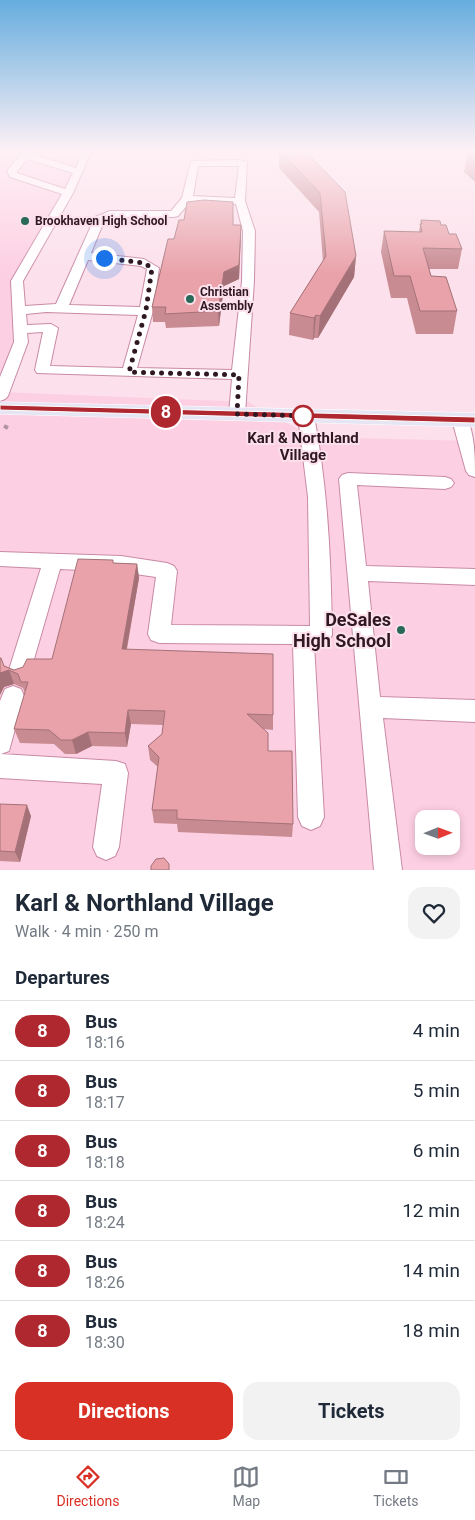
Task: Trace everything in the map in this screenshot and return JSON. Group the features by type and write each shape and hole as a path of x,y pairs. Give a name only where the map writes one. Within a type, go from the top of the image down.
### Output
{"main road":[{"path":"2,417 237,414 468,420"}],"lane":[{"path":"0,396 21,342 17,281 68,193"},
{"path":"61,308 99,219 110,214 174,214 187,199 188,193"},
{"path":"237,414 248,281 249,231 240,201 241,193"},
{"path":"187,199 240,201"},
{"path":"84,256 144,263 152,268 146,310 129,372"},
{"path":"19,311 46,308 146,310"},
{"path":"20,329 51,328 42,370 239,375"},
{"path":"0,560 121,564 167,571 159,634 321,635 316,497 306,416"},
{"path":"468,420 474,466"},
{"path":"388,870 348,479 445,483"},
{"path":"19,673 53,561"},
{"path":"358,573 475,577"},
{"path":"302,635 311,817"},
{"path":"0,743 13,696"},
{"path":"370,707 475,711"},
{"path":"0,766 116,773 106,847"}],"path":[{"path":"2,417 8,428"}],"shaded area":[{"name":"Brookhaven High School","path":"0,193 66,193 14,280 17,342 0,384"},
{"path":"0,392 248,402 313,437 475,441 475,870 0,870"}],"building":[{"path":"320,193 345,193 356,256 320,316 316,315 314,318 290,313 326,256"},
{"path":"204,200 233,202 233,225 241,225 239,265 224,272 218,311 165,314 166,307 152,307 168,239 174,239 179,220 184,220 187,202"},
{"path":"421,220 440,221 441,225 446,225 449,234 456,234 462,249 423,248 431,276 446,277 457,311 420,311 410,276 394,276 384,231 422,232"},
{"path":"78,559 113,560 113,563 137,564 122,649 273,654 273,715 247,714 268,733 268,751 292,751 293,824 177,819 177,810 152,810 159,757 148,746 162,734 165,711 128,710 125,733 88,732 72,740 61,740 49,730 14,729 28,682 21,682 18,674 9,670 0,673 0,658 4,666 14,670 23,667 27,659 52,659"},
{"path":"0,804 27,805 15,852 0,851"},
{"path":"164,858 169,864 169,870 151,870 151,866 156,859"}],"bus line":[{"name":"8","path":"0,408 475,420"}],"place":[{"name":"Brookhaven High School","path":"25,221"},
{"name":"Christian Assembly","path":"190,299"},
{"name":"Karl & Northland Village","path":"303,416"},
{"name":"DeSales High School","path":"401,630"}],"route":[{"path":"104,258 144,263 152,268 146,310 129,372 239,375 237,414 306,416 303,416"}]}
